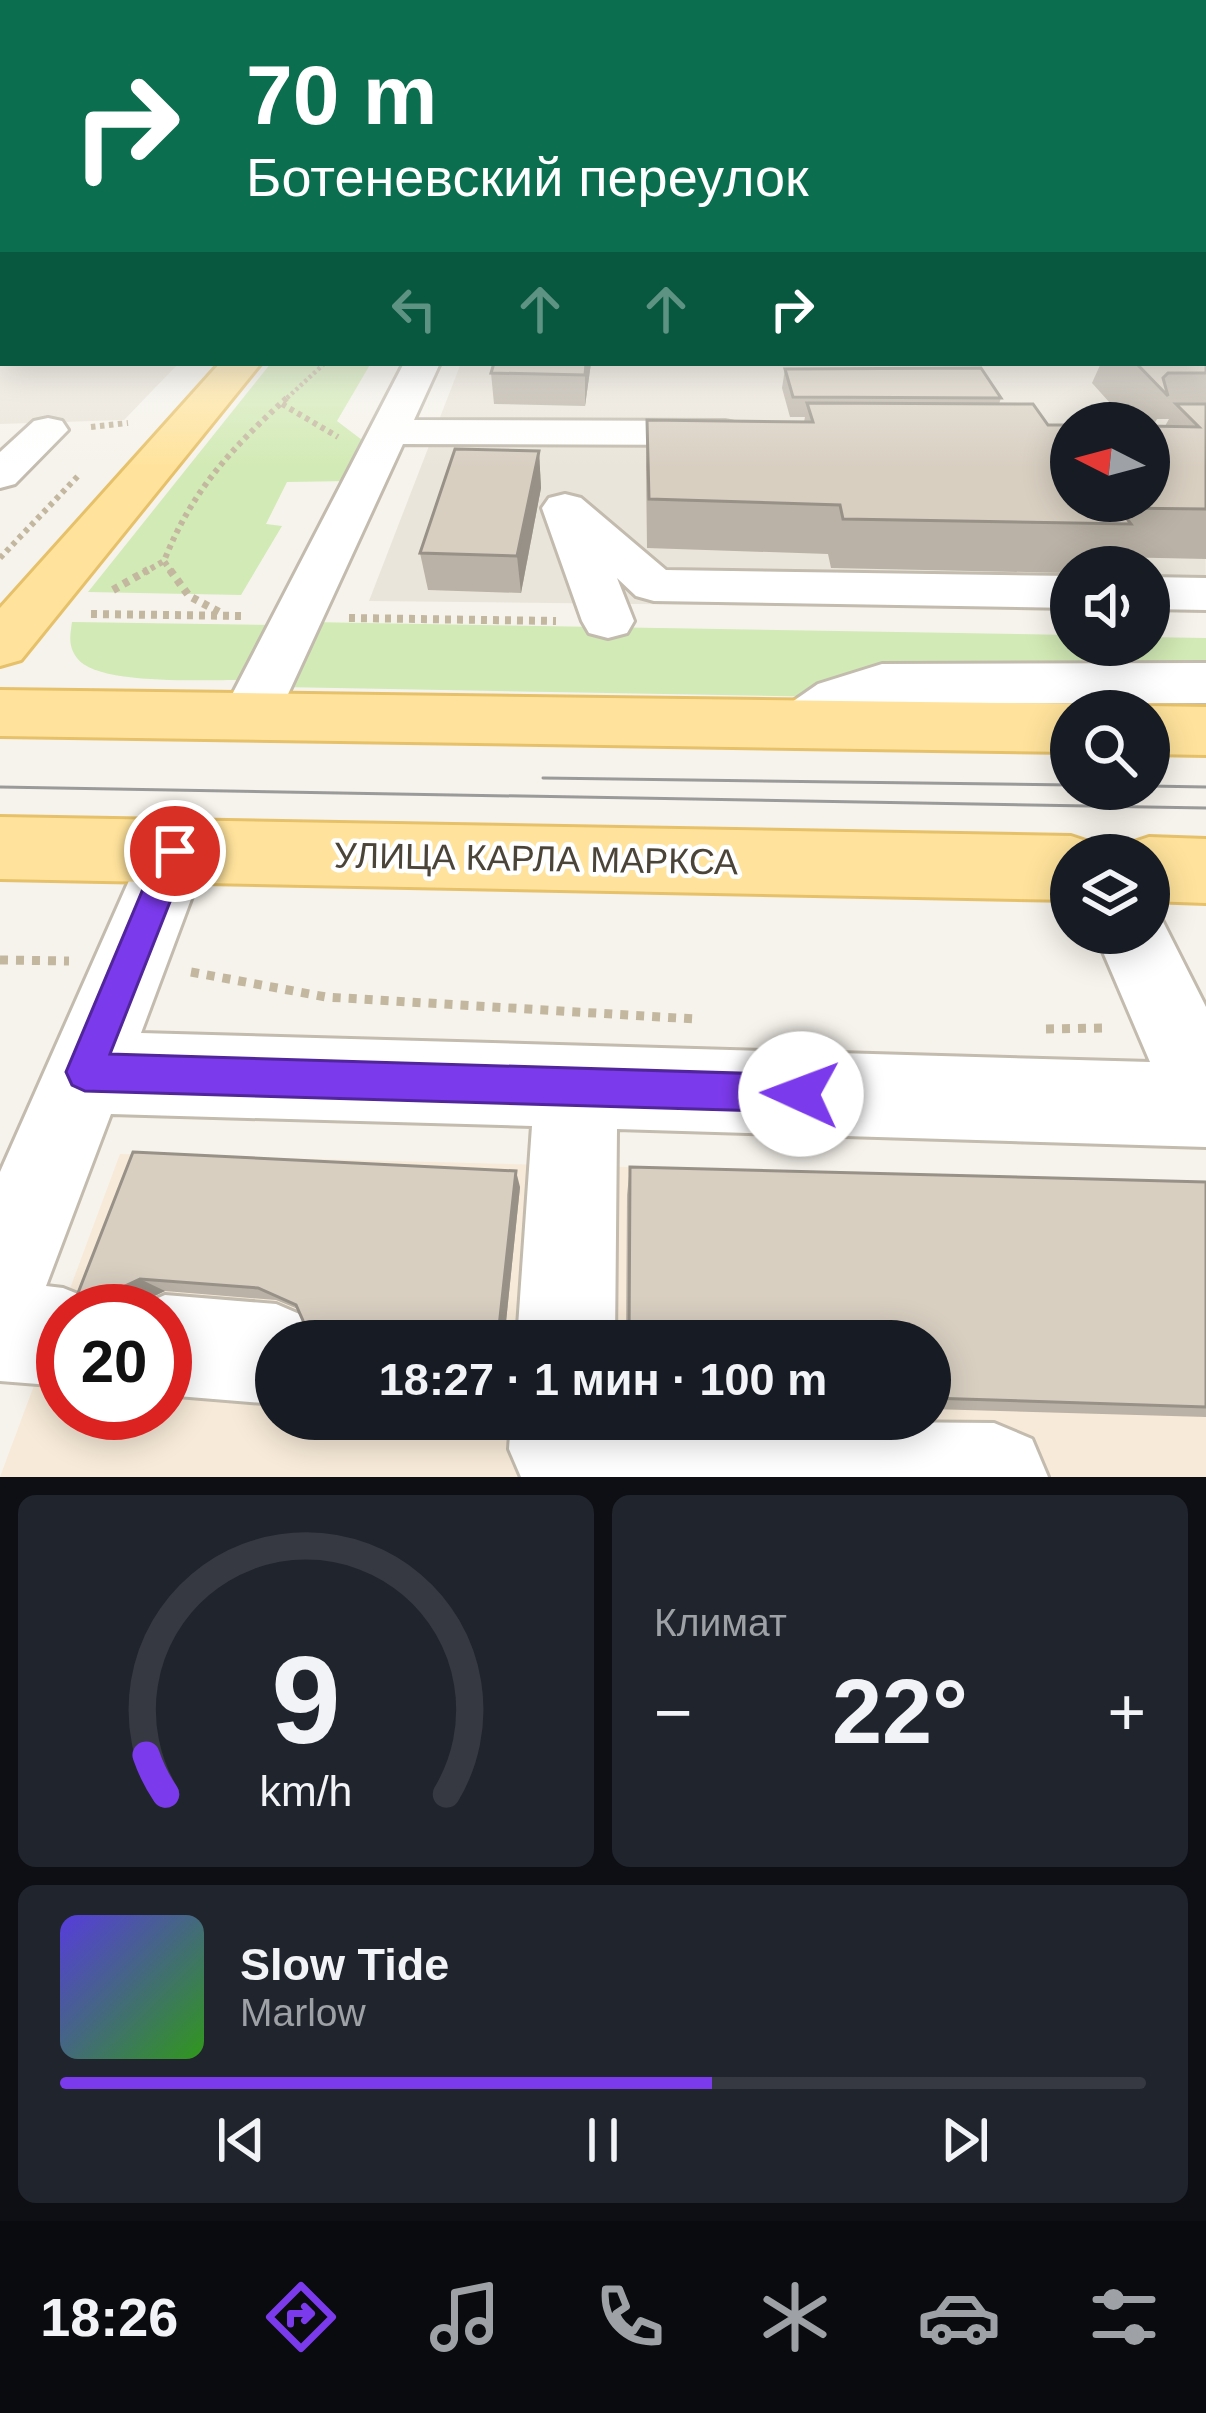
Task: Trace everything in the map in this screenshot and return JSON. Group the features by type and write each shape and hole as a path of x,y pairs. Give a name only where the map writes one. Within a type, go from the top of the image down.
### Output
{"main road":[{"path":"14,630 238,366"},
{"path":"0,713 1050,728"},
{"path":"1170,730 1206,730"},
{"name":"УЛИЦА КАРЛА МАРКСА","path":"0,848 1050,868"},
{"path":"1170,870 1206,871"}],"street":[{"path":"251,714 421,366"},
{"path":"0,476 48,430"},
{"path":"384,443 538,433 770,433"},
{"path":"538,433 608,621"},
{"path":"565,508 654,585 1050,592"},
{"path":"1170,593 1206,594"},
{"path":"803,724 838,698 882,684 1206,683"},
{"path":"0,1282 175,851"},
{"path":"1141,954 1192,1060"},
{"path":"85,1072 1206,1106"},
{"path":"567,1320 576,1087"},
{"path":"0,1332 36,1335"},
{"path":"192,1347 255,1352"},
{"path":"562,1440 562,1449 994,1477"}],"path":[{"path":"228,616 189,596 164,561 184,513 230,450 322,366"},
{"path":"282,404 352,445 384,443"},
{"path":"14,630 228,616 608,621"},
{"path":"131,961 326,997 701,1019"},
{"path":"1022,1029 1192,1060"}],"shaded area":[{"path":"0,366 176,366 124,420 0,424"},
{"path":"460,366 1204,366 1206,610 1170,610 1170,546 1050,546 1050,609 369,601"},
{"path":"120,1154 1206,1182 1206,1477 0,1477 36,1380 36,1440 192,1440 192,1284 72,1284"}],"green space":[{"path":"269,366 369,366 337,421 366,443 348,481 287,482 266,524 282,526 241,595 88,592"},
{"path":"72,622 278,625 252,680 186,680 108,674 89,667 72,649"},
{"path":"307,622 1050,635 1050,666 1170,666 1170,637 1206,638 1206,704 1170,703 1170,690 1050,690 1050,701 282,687"}],"building":[{"path":"493,366 586,366 585,375 491,373"},
{"path":"1139,366 1206,366 1206,373 1168,373 1163,378 1168,396"},
{"path":"981,368 1001,398 793,397 785,369"},
{"path":"807,403 1033,404 1050,425 1050,522 1131,524 843,519 840,505 649,499 647,420 813,422"},
{"path":"1176,404 1206,404 1206,509 1170,509 1170,426 1199,427"},
{"path":"455,449 539,451 517,556 420,553"},
{"path":"133,1152 516,1171 500,1320 303,1320 296,1305 258,1288 140,1279 129,1284 82,1284"},
{"path":"630,1167 1206,1182 1206,1407 951,1399 951,1320 629,1320"}],"tram line":[{"path":"543,778 1050,785"},
{"path":"1170,786 1206,787"},
{"path":"0,787 1206,808"}],"route":[{"path":"175,851 85,1072 801,1094"}]}
